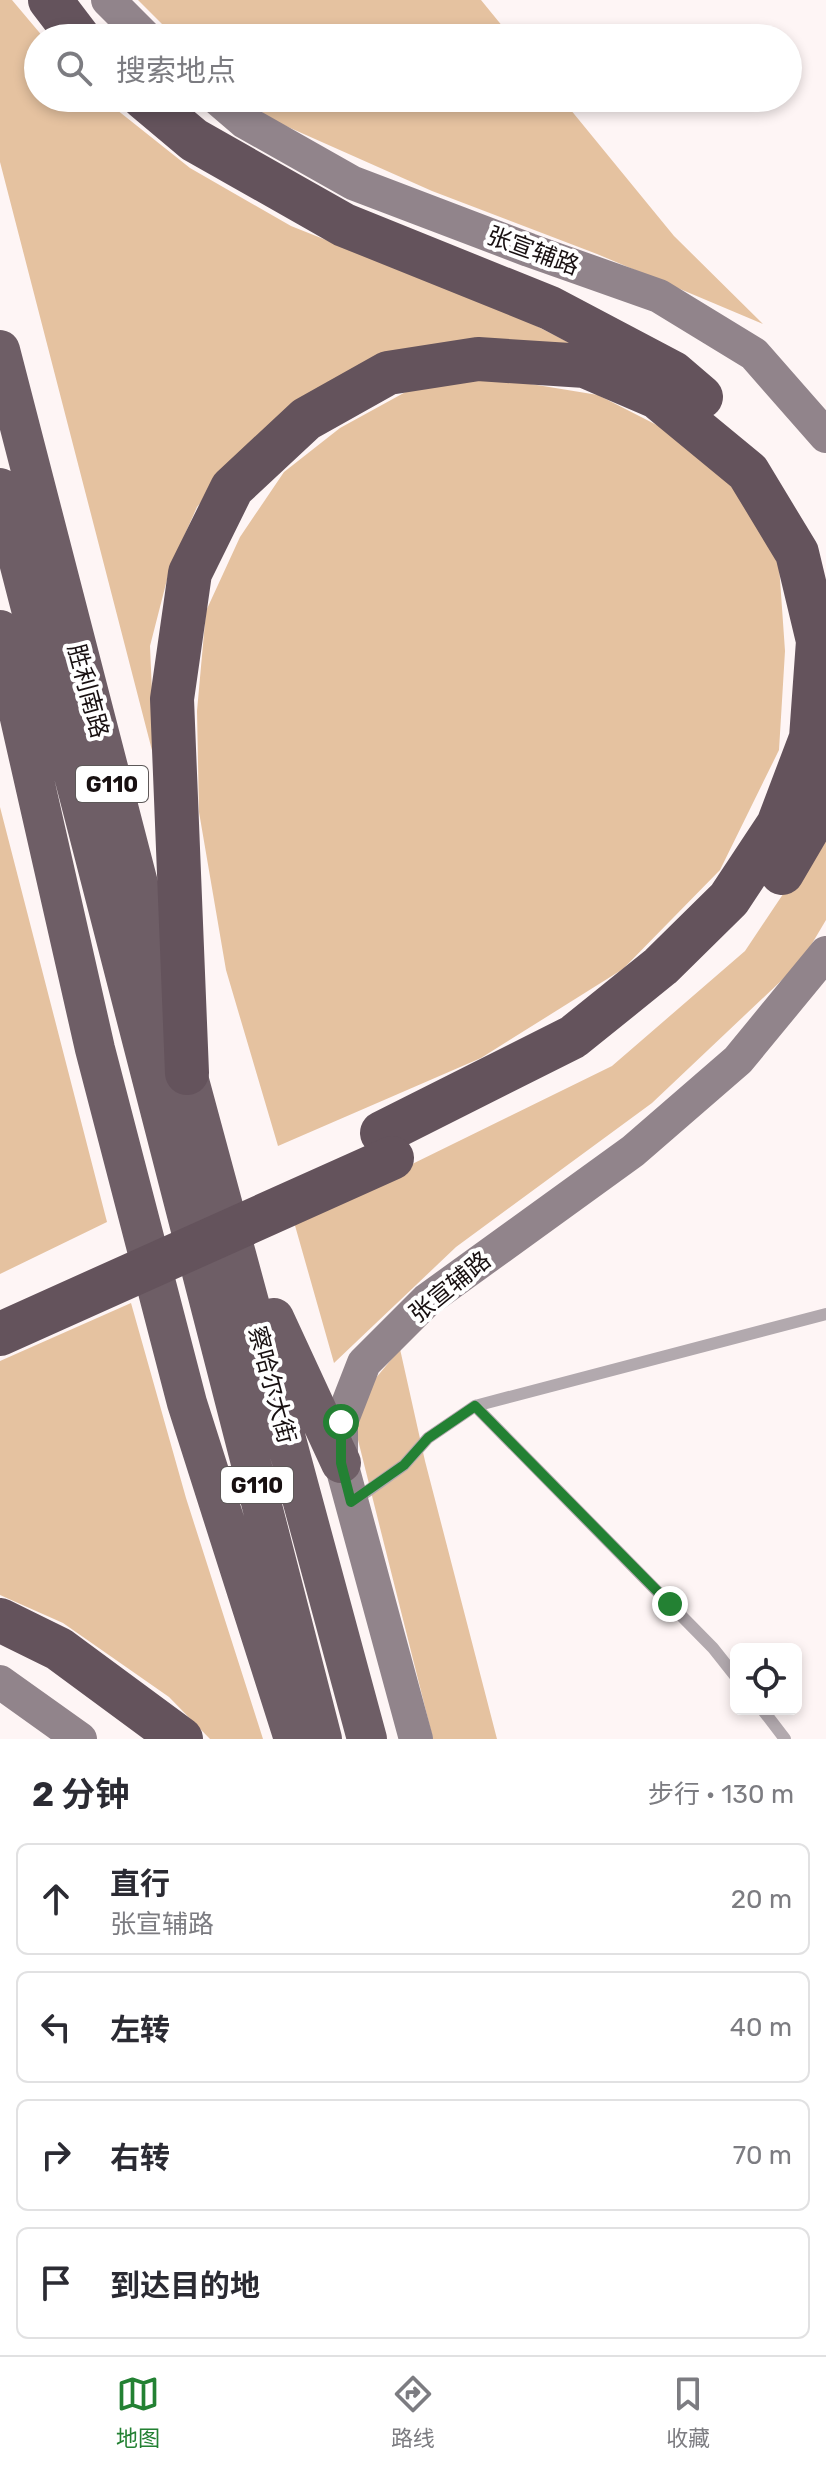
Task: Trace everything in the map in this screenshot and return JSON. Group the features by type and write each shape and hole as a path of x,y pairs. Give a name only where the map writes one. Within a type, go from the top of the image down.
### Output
{"highway":[{"path":"50,0 68,24"},
{"path":"161,112 194,140 344,225 550,308 673,373 758,448 813,532 826,575"},
{"name":"胜利南路","path":"0,350 187,1073 209,1224"},
{"path":"0,1334 387,1146 573,1037 661,966 729,899 778,825 811,738 818,641 797,553 748,472 657,397 585,366 478,359 388,373 306,419 232,488 190,573 172,699 187,1073"},
{"name":"胜利南路","path":"0,488 209,1224"},
{"path":"0,630 95,1049 187,1403 294,1739"},
{"path":"0,1303 387,1146 598,1055 695,977 779,879 819,810 826,782"},
{"path":"209,1224 341,1463"},
{"name":"察哈尔大街","path":"209,1224 322,1739"},
{"name":"察哈尔大街","path":"209,1224 367,1739"},
{"path":"0,1620 59,1649 181,1739"}],"main road":[{"path":"108,0 132,24"},
{"name":"张宣辅路","path":"233,112 245,122 353,183 659,296 754,354 826,436"},
{"name":"张宣辅路","path":"416,1739 341,1463 341,1422 364,1363 427,1300 633,1151 738,1060 823,965"},
{"path":"0,1682 80,1739"}],"lane":[{"path":"351,1502 404,1465 428,1438 475,1406 826,1314"},
{"path":"475,1406 713,1648 730,1669"},
{"path":"767,1715 785,1739"}],"shaded area":[{"path":"0,0 12,0 32,24 24,24 24,112 120,112 190,168 291,226 519,317 601,359 514,348 251,442 197,507 170,568 150,646 155,762 0,162"},
{"path":"138,0 481,0 501,24 162,24"},
{"path":"262,112 572,112 674,236 763,324 597,254 432,191 270,119"},
{"path":"494,378 598,395 692,443 739,490 779,565 785,651 779,750 720,870 623,969 481,1058 278,1146 226,970 199,812 197,711 206,611 240,537 284,472 340,428 411,389"},
{"path":"0,807 107,1222 0,1274"},
{"path":"826,830 826,920 801,962 652,1103 456,1247 334,1363 294,1222 612,1066 745,951"},
{"path":"131,1303 186,1498 263,1739 210,1739 169,1697 63,1623 0,1595 0,1361"},
{"path":"400,1349 425,1461 497,1739 433,1739 354,1424 375,1379"}],"route":[{"path":"341,1422 341,1463 351,1502 404,1465 428,1438 475,1406 670,1604"}]}
